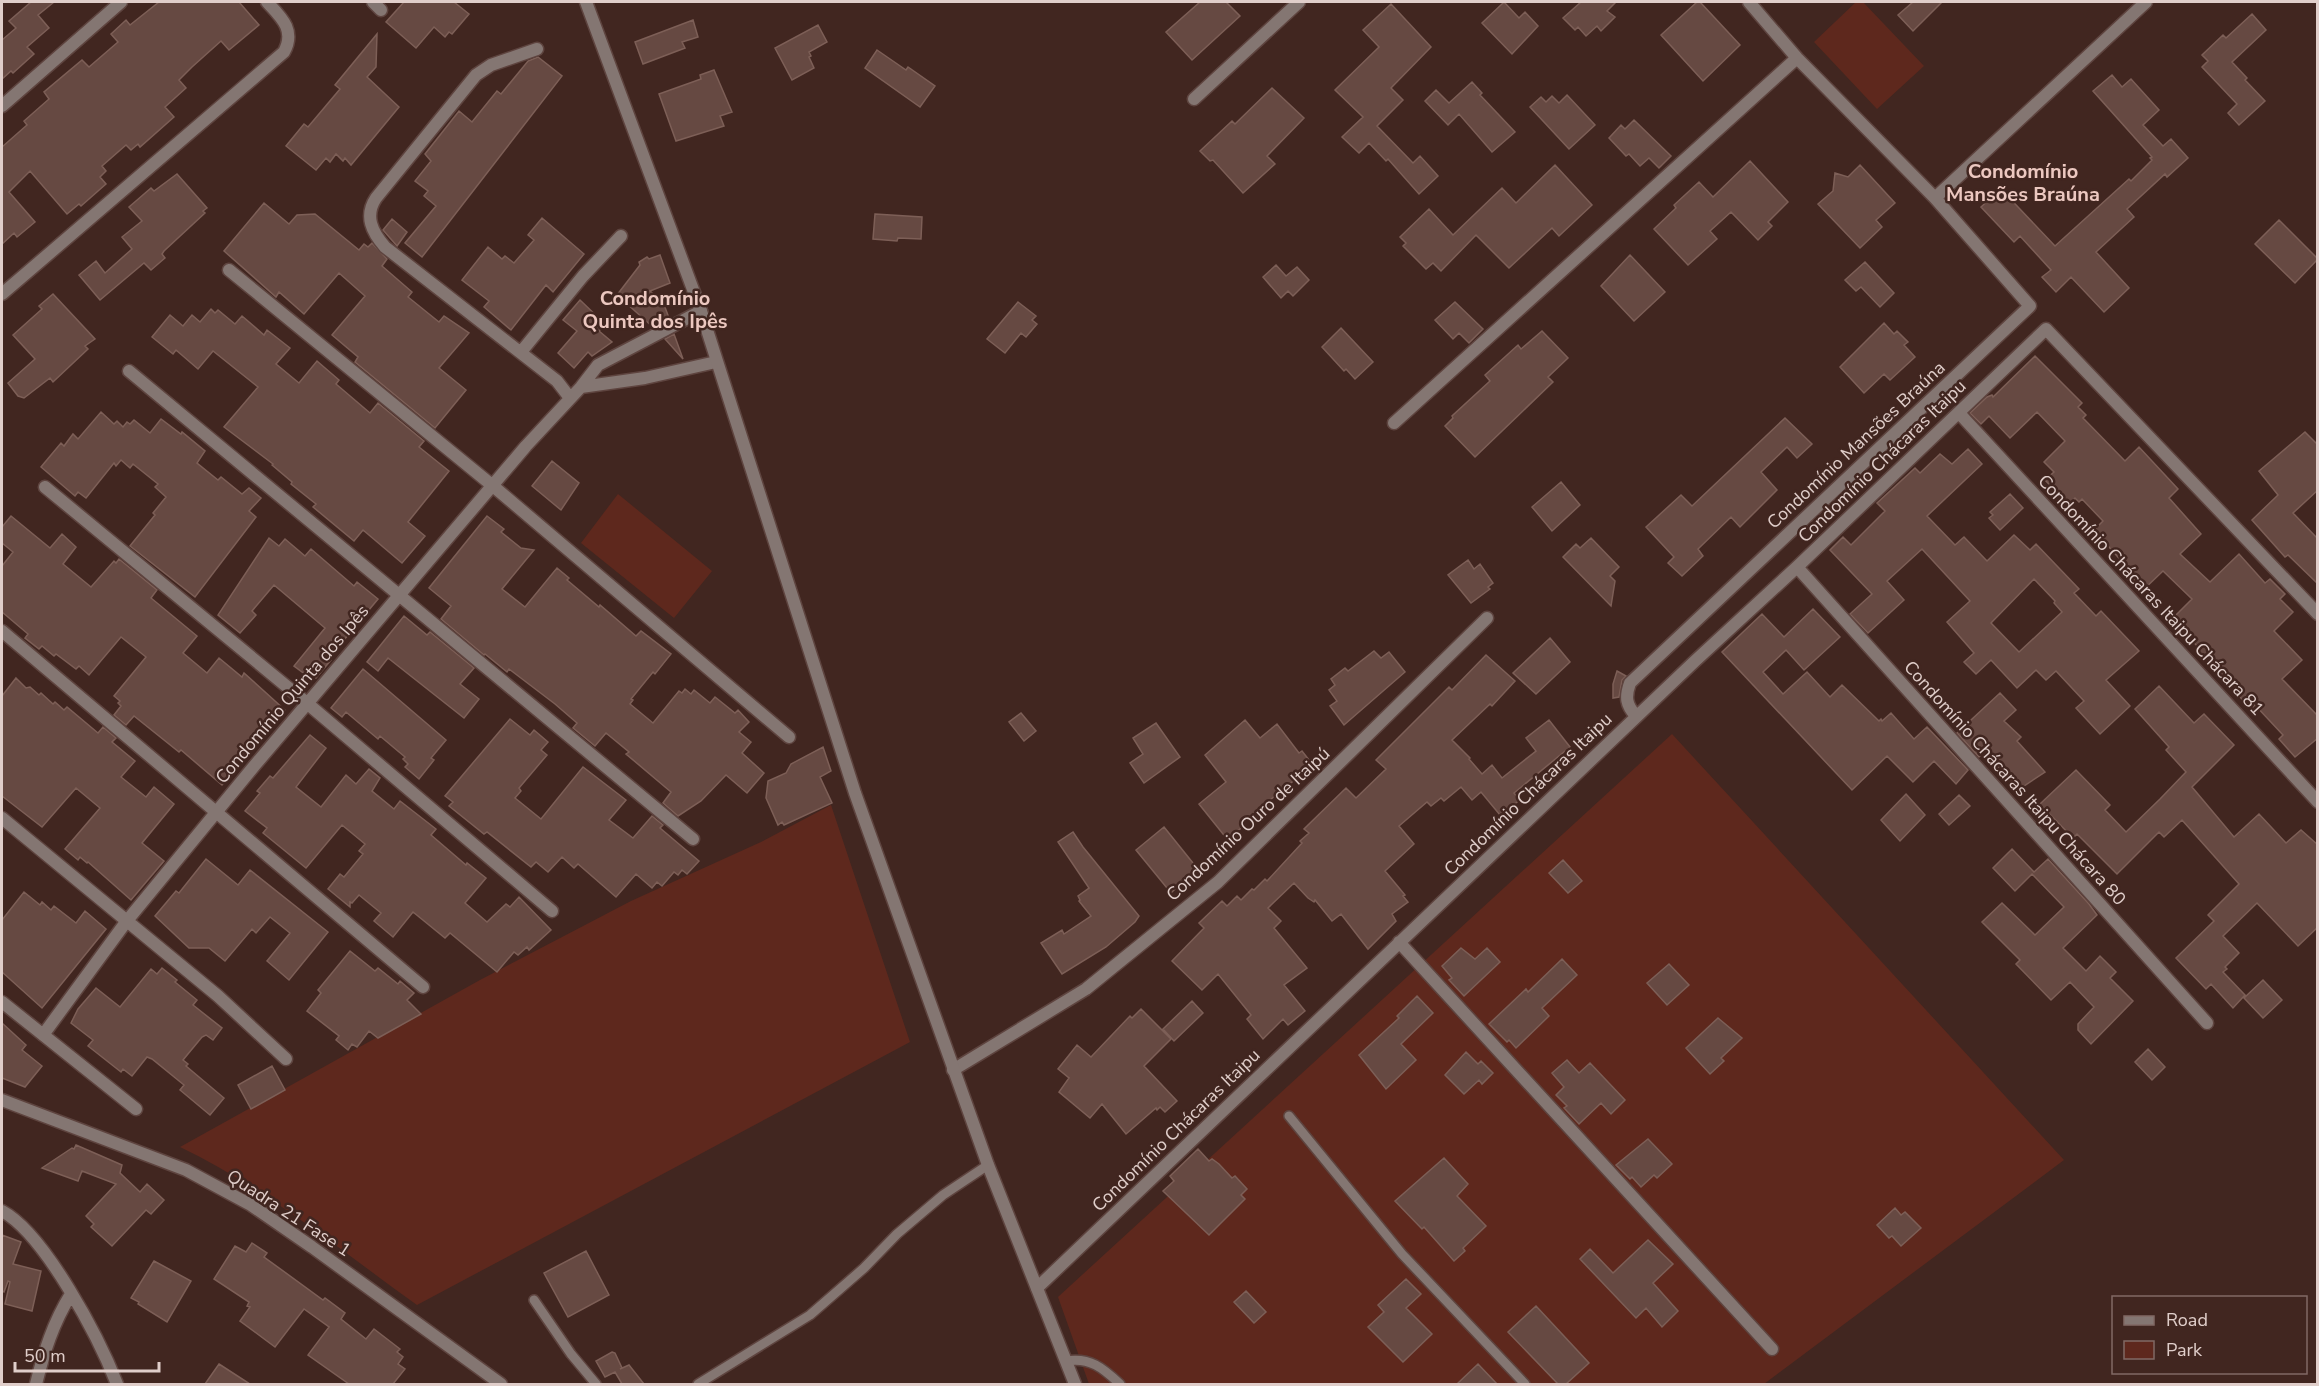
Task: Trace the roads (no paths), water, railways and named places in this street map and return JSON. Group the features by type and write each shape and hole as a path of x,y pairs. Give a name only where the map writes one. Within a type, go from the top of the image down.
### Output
{"street":[{"path":"2,106 121,2"},
{"path":"2,294 284,52 288,45 288,29 267,2"},
{"path":"586,2 701,311 851,783 988,1165 1075,1384"},
{"path":"1194,99 1299,2"},
{"name":"Condomínio Mansões Braúna","path":"1636,716 1628,706 1626,693 1630,683 2030,306 1935,198 1797,58 1749,2"},
{"path":"1935,198 2146,2"},
{"path":"537,49 491,65 476,75 376,198 369,212 375,235 385,247 558,381 570,398"},
{"path":"1394,423 1797,58"},
{"path":"521,352 583,276 621,236"},
{"path":"229,270 493,486 789,738"},
{"name":"Condomínio Quinta dos Ipês","path":"43,1035 126,922 217,812 526,446 581,387 598,365 701,311"},
{"name":"Condomínio Chácaras Itaipu","path":"1036,1288 2046,329 2316,608"},
{"path":"581,387 645,378 716,362"},
{"path":"129,371 693,839"},
{"name":"Condomínio Chácaras Itaipu Chácara 81","path":"1959,413 2315,793"},
{"path":"45,487 308,704 552,911"},
{"name":"Condomínio Chácaras Itaipu Chácara 80","path":"1797,567 2207,1023"},
{"name":"Condomínio Ouro de Itaipú","path":"953,1070 1086,989 1218,882 1487,618"},
{"path":"2,631 423,987"},
{"path":"2,818 218,996 286,1059"},
{"path":"1399,942 1773,1349"},
{"path":"2,1002 136,1109"},
{"name":"Quadra 21 Fase 1","path":"2,1100 186,1170 251,1205 501,1384"},
{"path":"2,1211 11,1216 39,1245 95,1333 117,1384"},
{"path":"36,1384 46,1346 58,1315 71,1294"}],"lane":[{"path":"1289,1116 1402,1254 1525,1384"},
{"path":"698,1384 810,1314 840,1290 897,1234 943,1195 988,1165"},
{"path":"534,1300 571,1354 596,1384"},
{"path":"1066,1361 1087,1360 1120,1384"}],"district":[{"name":"Condomínio Mansões Braúna","path":"2023,182"},
{"name":"Condomínio Quinta dos Ipês","path":"655,310"}]}
